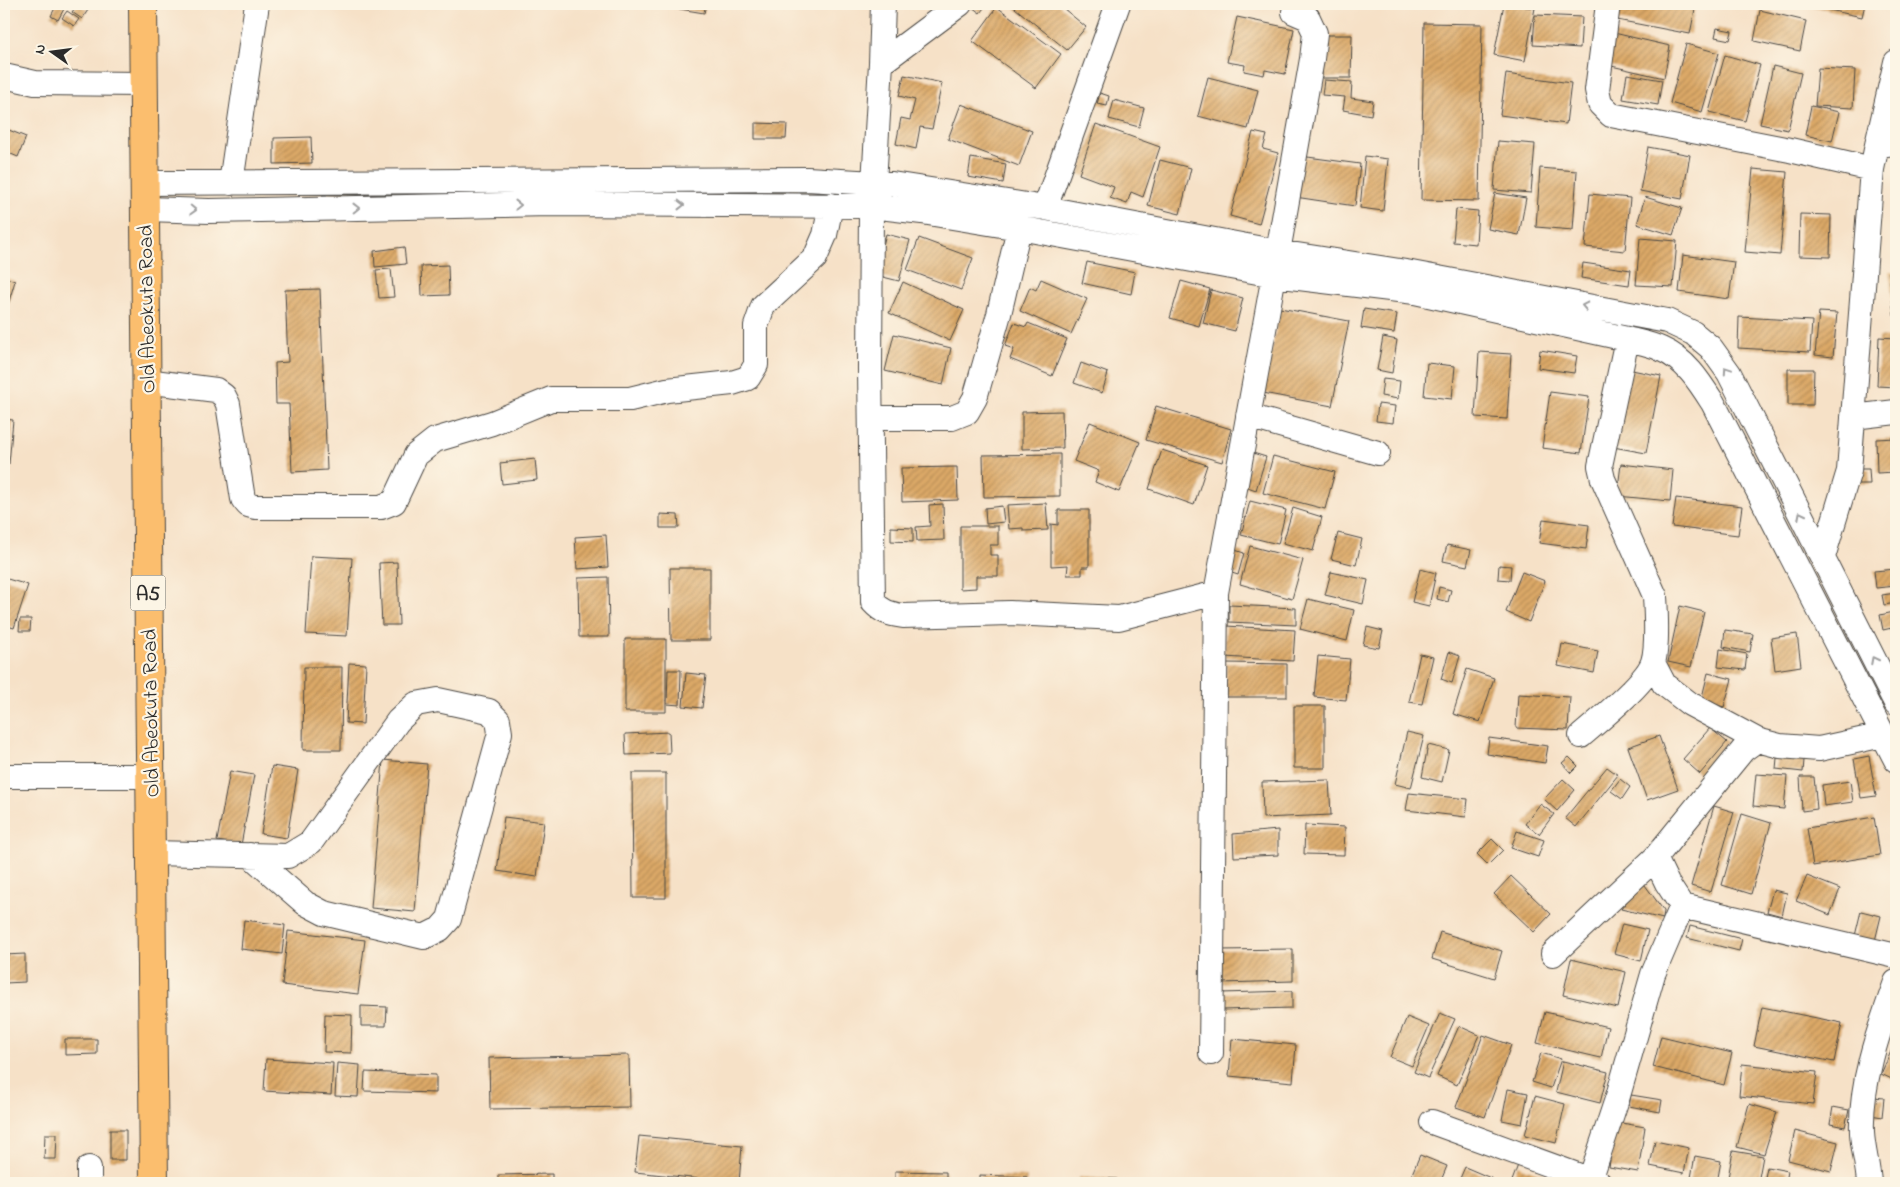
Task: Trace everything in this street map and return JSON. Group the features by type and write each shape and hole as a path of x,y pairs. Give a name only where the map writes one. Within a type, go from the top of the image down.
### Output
{"highway":[{"name":"Old Abeokuta Road","path":"143,4 154,1183"}],"street":[{"path":"231,183 257,4"},
{"path":"874,183 882,63 883,4"},
{"path":"882,63 960,4"},
{"path":"1046,208 1118,4"},
{"path":"1608,4 1597,90 1600,104 1611,115 1790,150 1872,169"},
{"path":"1278,252 1315,33 1308,18 1294,12"},
{"path":"1823,557 1849,471 1872,169 1887,144 1896,62"},
{"path":"4,76 35,83 143,84"},
{"path":"144,196 231,183 797,179 892,184 1046,208 1278,252 1406,272 1667,322 1693,333 1711,348 1729,373 1896,703"},
{"path":"144,196 209,211 550,204 871,206 922,212 1019,228 1274,275 1415,292 1627,339 1662,349 1685,364 1697,378 1713,403 1896,760"},
{"path":"146,381 216,390 224,396 228,404 243,499 248,505 264,508 381,506 394,502 416,455 435,440 492,423 551,399 630,399 667,390 732,383 748,378 756,365 756,326 763,306 815,258 825,235 831,205"},
{"path":"871,206 873,602 879,609 887,614 903,616 1010,613 1119,618 1216,593"},
{"path":"871,418 952,418 967,412 975,398 999,314 1019,228"},
{"path":"1211,1053 1216,593 1274,275"},
{"path":"1581,736 1637,686 1653,663 1657,617 1655,596 1600,466 1627,339"},
{"path":"1853,417 1896,412"},
{"path":"1248,416 1378,453"},
{"path":"1653,663 1664,684 1690,704 1757,740 1780,746 1819,749 1883,735"},
{"path":"151,853 250,855 288,856 311,842 398,721 416,704 438,700 490,711 498,720 500,733 449,919 440,929 424,937 324,913 305,903 250,855"},
{"path":"1553,954 1655,858 1743,750 1757,740"},
{"path":"4,776 150,776"},
{"path":"1655,858 1667,883 1682,906 1896,956"},
{"path":"1432,1122 1594,1182 1653,974 1682,906"},
{"path":"1869,1183 1862,1133 1865,1097 1870,1061 1896,982"}],"building":[{"path":"57,4 65,7 58,20 51,16"},
{"path":"78,4 88,10 82,19 72,12"},
{"path":"675,4 706,4 704,13 674,8"},
{"path":"968,4 987,4 980,13"},
{"path":"1010,4 1058,4 1086,27 1067,50"},
{"path":"1504,4 1535,8 1525,61 1494,55"},
{"path":"1620,4 1696,4 1690,34 1617,20"},
{"path":"1801,4 1865,4 1862,17"},
{"path":"997,7 1061,54 1036,88 972,41"},
{"path":"1760,10 1806,21 1800,51 1754,41"},
{"path":"67,11 79,19 74,26 62,18"},
{"path":"1535,15 1582,17 1580,48 1533,45"},
{"path":"1237,17 1294,29 1285,74 1265,70 1264,75 1244,71 1245,65 1227,62"},
{"path":"1424,23 1482,24 1479,201 1421,200"},
{"path":"1717,28 1732,31 1730,40 1715,37"},
{"path":"1614,33 1670,46 1664,78 1607,65"},
{"path":"1323,35 1352,35 1351,78 1322,78"},
{"path":"1686,44 1719,53 1702,112 1670,103"},
{"path":"1725,55 1760,65 1745,121 1709,112"},
{"path":"1773,66 1801,73 1788,130 1760,124"},
{"path":"1818,68 1855,70 1853,108 1815,106"},
{"path":"1506,74 1571,83 1566,124 1500,115"},
{"path":"1627,74 1662,80 1658,105 1623,99"},
{"path":"904,75 942,83 932,129 920,127 916,149 896,144 901,118 910,120 915,100 899,96"},
{"path":"1208,77 1258,90 1248,129 1198,116"},
{"path":"1324,80 1352,82 1351,98 1373,101 1371,115 1343,110 1345,97 1322,95"},
{"path":"1100,93 1109,96 1107,106 1097,104"},
{"path":"1114,100 1144,108 1139,127 1109,119"},
{"path":"961,104 1032,131 1019,166 948,139"},
{"path":"1811,106 1839,112 1832,141 1805,135"},
{"path":"755,123 787,124 786,139 755,139"},
{"path":"1096,124 1160,147 1143,197 1131,192 1127,204 1110,198 1114,187 1079,174"},
{"path":"4,128 26,137 18,157 4,151"},
{"path":"1253,132 1267,135 1263,149 1278,153 1259,224 1230,216"},
{"path":"311,137 312,163 274,164 274,138"},
{"path":"1498,141 1535,144 1531,193 1494,190"},
{"path":"1648,147 1690,155 1682,199 1640,191"},
{"path":"1300,156 1360,164 1355,206 1295,197"},
{"path":"1365,156 1388,159 1383,211 1360,208"},
{"path":"971,158 1006,164 1003,183 968,177"},
{"path":"1160,160 1191,168 1180,214 1148,206"},
{"path":"1540,168 1577,171 1573,230 1536,227"},
{"path":"1753,169 1787,172 1780,255 1745,252"},
{"path":"1495,193 1526,198 1519,235 1488,229"},
{"path":"1590,194 1630,198 1625,251 1585,247"},
{"path":"1645,197 1682,208 1673,235 1637,224"},
{"path":"1456,209 1478,211 1476,244 1453,242"},
{"path":"1800,214 1831,215 1830,257 1799,256"},
{"path":"886,234 910,240 899,281 875,275"},
{"path":"919,238 973,258 961,290 907,270"},
{"path":"1640,238 1677,241 1673,287 1636,285"},
{"path":"404,247 406,264 375,267 374,251"},
{"path":"1683,255 1734,262 1729,299 1679,292"},
{"path":"1087,262 1135,272 1131,294 1082,283"},
{"path":"1583,263 1631,270 1629,285 1581,278"},
{"path":"448,265 449,295 422,296 421,266"},
{"path":"391,269 394,297 379,298 376,270"},
{"path":"1889,272 1896,272 1896,316 1894,316"},
{"path":"4,277 15,281 7,308 4,307"},
{"path":"1041,279 1087,299 1071,334 1020,311 1030,287 1036,290"},
{"path":"1181,281 1210,289 1199,326 1170,318"},
{"path":"903,282 964,310 950,341 889,313"},
{"path":"320,289 327,470 292,472 289,404 276,404 275,363 288,362 285,290"},
{"path":"1211,290 1243,298 1235,331 1203,323"},
{"path":"1280,308 1349,321 1332,406 1263,393"},
{"path":"1364,309 1397,314 1394,333 1361,328"},
{"path":"1819,312 1837,313 1833,357 1815,355"},
{"path":"1739,317 1812,321 1810,352 1738,348"},
{"path":"1014,323 1026,327 1028,323 1067,339 1052,376 1010,359 1014,349 1005,346"},
{"path":"894,334 951,348 943,385 885,371"},
{"path":"1383,337 1397,340 1392,373 1377,370"},
{"path":"1879,337 1896,338 1896,387 1877,386"},
{"path":"1540,350 1577,356 1574,373 1538,368"},
{"path":"1479,352 1511,354 1507,419 1475,417"},
{"path":"1081,363 1108,373 1102,393 1074,383"},
{"path":"1427,363 1455,366 1452,399 1424,396"},
{"path":"1627,369 1661,376 1646,453 1613,447"},
{"path":"1788,369 1814,369 1813,405 1788,405"},
{"path":"1383,379 1400,381 1398,399 1381,396"},
{"path":"1550,392 1589,397 1581,453 1542,448"},
{"path":"1378,404 1395,406 1393,423 1376,421"},
{"path":"1156,406 1231,429 1222,462 1146,440"},
{"path":"1062,411 1063,448 1022,449 1022,412"},
{"path":"4,419 13,420 9,464 4,464"},
{"path":"1090,422 1140,442 1119,492 1095,482 1099,471 1074,461"},
{"path":"1896,438 1896,472 1877,473 1876,439"},
{"path":"1162,450 1207,465 1194,505 1149,489"},
{"path":"1253,453 1266,457 1256,490 1242,485"},
{"path":"1060,454 1060,496 984,497 983,455"},
{"path":"1273,456 1335,472 1325,509 1263,493"},
{"path":"535,459 537,480 502,484 500,463"},
{"path":"1621,464 1673,470 1670,501 1617,496"},
{"path":"957,467 958,500 902,502 901,468"},
{"path":"1855,469 1869,469 1870,484 1855,484"},
{"path":"1676,498 1742,506 1738,535 1672,527"},
{"path":"1250,501 1286,510 1278,544 1241,535"},
{"path":"1046,503 1048,530 1023,531 1023,528 1009,529 1007,505"},
{"path":"943,504 944,540 917,541 916,527 930,526 929,505"},
{"path":"1002,506 1004,522 986,524 985,508"},
{"path":"1293,508 1322,517 1313,551 1283,543"},
{"path":"1058,510 1089,510 1089,567 1082,567 1082,575 1067,575 1068,565 1051,566 1051,524 1058,525"},
{"path":"660,514 678,515 679,528 660,528"},
{"path":"1543,519 1589,525 1586,549 1539,543"},
{"path":"960,526 998,526 998,545 990,545 990,555 998,555 998,576 976,576 976,588 960,589"},
{"path":"891,527 913,528 913,542 891,541"},
{"path":"1338,533 1362,539 1356,565 1331,559"},
{"path":"606,535 608,567 577,569 575,537"},
{"path":"1447,545 1471,550 1467,566 1443,561"},
{"path":"1250,546 1303,560 1292,599 1240,584"},
{"path":"1232,549 1244,553 1238,575 1226,571"},
{"path":"311,556 352,558 347,636 306,634"},
{"path":"397,562 399,625 382,625 379,563"},
{"path":"1499,565 1511,566 1510,580 1498,579"},
{"path":"670,568 710,568 710,640 671,640"},
{"path":"1420,569 1436,573 1429,606 1412,602"},
{"path":"1896,569 1896,586 1876,588 1874,571"},
{"path":"1331,572 1368,580 1363,604 1325,595"},
{"path":"1522,572 1545,581 1529,622 1506,612"},
{"path":"608,577 609,637 579,637 578,578"},
{"path":"4,578 28,585 14,628 4,625"},
{"path":"1439,587 1451,590 1448,602 1437,599"},
{"path":"1896,593 1896,603 1884,605 1882,595"},
{"path":"1308,599 1354,610 1347,641 1300,629"},
{"path":"1229,605 1296,608 1296,625 1229,622"},
{"path":"1680,606 1704,612 1691,667 1668,662"},
{"path":"1894,612 1896,627 1883,630 1880,615"},
{"path":"20,619 31,619 30,631 19,631"},
{"path":"1226,626 1295,630 1293,661 1224,657"},
{"path":"1367,627 1383,631 1379,648 1363,645"},
{"path":"4,630 8,631 4,642"},
{"path":"1725,630 1753,634 1750,652 1723,647"},
{"path":"1797,634 1801,666 1775,670 1771,638"},
{"path":"625,639 666,639 666,712 625,712"},
{"path":"1562,644 1598,651 1594,673 1558,666"},
{"path":"1720,649 1747,654 1745,670 1718,667"},
{"path":"1449,652 1460,656 1452,683 1441,679"},
{"path":"1420,654 1433,657 1422,704 1409,702"},
{"path":"1318,656 1350,659 1346,700 1314,697"},
{"path":"349,663 366,664 363,724 346,723"},
{"path":"1226,663 1287,664 1287,697 1226,697"},
{"path":"304,667 342,667 341,750 303,750"},
{"path":"1467,669 1494,678 1480,722 1453,714"},
{"path":"668,670 681,670 680,705 667,704"},
{"path":"686,673 706,675 702,708 683,706"},
{"path":"1708,673 1732,679 1724,707 1701,701"},
{"path":"1518,694 1570,697 1568,730 1516,728"},
{"path":"1294,706 1325,706 1325,768 1294,768"},
{"path":"1710,728 1727,742 1700,774 1683,759"},
{"path":"669,732 670,753 626,755 625,734"},
{"path":"1407,732 1424,736 1411,788 1395,784"},
{"path":"1659,736 1678,789 1647,800 1628,747"},
{"path":"1489,738 1548,746 1545,763 1487,754"},
{"path":"1428,745 1449,750 1442,782 1422,777"},
{"path":"1869,756 1876,796 1861,798 1854,759"},
{"path":"1569,757 1578,766 1571,773 1562,763"},
{"path":"1777,758 1804,760 1803,772 1776,769"},
{"path":"383,760 427,764 415,912 371,908"},
{"path":"272,766 298,770 287,838 261,834"},
{"path":"1607,767 1618,775 1576,827 1565,818"},
{"path":"230,771 254,775 241,845 217,841"},
{"path":"632,773 666,773 666,898 633,898"},
{"path":"1756,774 1787,776 1784,809 1753,806"},
{"path":"1800,777 1814,777 1817,809 1802,811"},
{"path":"1563,779 1575,790 1557,811 1544,799"},
{"path":"1620,779 1630,787 1622,799 1611,791"},
{"path":"1329,780 1331,815 1263,818 1262,782"},
{"path":"1850,781 1853,802 1824,806 1822,785"},
{"path":"1409,793 1468,799 1466,817 1406,810"},
{"path":"1540,804 1554,814 1539,834 1525,824"},
{"path":"1714,806 1734,812 1711,892 1691,886"},
{"path":"1742,814 1771,823 1751,894 1722,885"},
{"path":"504,817 544,822 537,877 497,871"},
{"path":"1874,817 1880,855 1813,866 1807,828"},
{"path":"1305,825 1345,827 1344,855 1304,854"},
{"path":"1278,830 1278,855 1234,857 1233,834"},
{"path":"1517,831 1544,840 1538,857 1511,848"},
{"path":"1492,839 1503,850 1488,865 1477,854"},
{"path":"1511,876 1551,914 1534,932 1494,894"},
{"path":"1807,876 1840,889 1830,915 1796,901"},
{"path":"1642,881 1664,911 1663,919 1621,909"},
{"path":"1773,890 1787,893 1782,916 1767,912"},
{"path":"1861,911 1881,916 1874,945 1854,940"},
{"path":"244,920 285,925 282,954 241,949"},
{"path":"1622,924 1648,930 1641,961 1614,954"},
{"path":"1690,926 1742,939 1739,951 1687,938"},
{"path":"288,931 365,940 358,994 282,985"},
{"path":"1440,932 1502,951 1494,978 1432,959"},
{"path":"1293,949 1293,981 1221,983 1220,950"},
{"path":"25,954 25,982 5,983 4,955"},
{"path":"1571,959 1626,972 1618,1008 1563,995"},
{"path":"1292,991 1292,1008 1222,1010 1221,993"},
{"path":"361,1006 387,1007 386,1026 361,1026"},
{"path":"1762,1007 1842,1023 1834,1062 1754,1046"},
{"path":"1545,1012 1608,1027 1601,1058 1537,1043"},
{"path":"1440,1013 1455,1019 1428,1078 1414,1072"},
{"path":"325,1014 352,1015 351,1053 324,1052"},
{"path":"1407,1017 1429,1026 1412,1066 1390,1057"},
{"path":"1459,1026 1479,1035 1457,1085 1437,1076"},
{"path":"1483,1035 1511,1045 1485,1117 1456,1107"},
{"path":"1661,1036 1732,1053 1724,1085 1653,1067"},
{"path":"65,1039 97,1039 97,1054 65,1055"},
{"path":"1232,1039 1296,1045 1293,1082 1229,1076"},
{"path":"1896,1040 1896,1081 1881,1074"},
{"path":"1541,1053 1561,1059 1551,1088 1532,1082"},
{"path":"629,1055 630,1107 490,1109 489,1058"},
{"path":"266,1059 333,1063 331,1095 264,1091"},
{"path":"1563,1061 1608,1072 1600,1103 1556,1092"},
{"path":"337,1063 360,1065 358,1097 335,1096"},
{"path":"1742,1064 1817,1072 1813,1104 1739,1096"},
{"path":"365,1072 436,1075 436,1093 364,1091"},
{"path":"1508,1089 1528,1093 1522,1124 1502,1120"},
{"path":"1631,1095 1662,1100 1660,1112 1629,1106"},
{"path":"1535,1096 1565,1104 1556,1143 1525,1135"},
{"path":"1873,1097 1884,1098 1882,1117 1871,1115"},
{"path":"1749,1104 1777,1112 1764,1154 1737,1147"},
{"path":"1833,1107 1849,1110 1845,1127 1830,1124"},
{"path":"1616,1122 1645,1127 1638,1172 1609,1167"},
{"path":"110,1130 126,1130 126,1160 110,1160"},
{"path":"1795,1131 1838,1142 1831,1171 1788,1160"},
{"path":"45,1134 57,1134 56,1159 44,1159"},
{"path":"639,1136 742,1146 739,1183 635,1172"},
{"path":"1655,1141 1689,1148 1684,1173 1650,1166"},
{"path":"1733,1151 1763,1156 1758,1183 1727,1183"},
{"path":"1420,1155 1447,1166 1440,1183 1408,1183"},
{"path":"1695,1156 1721,1161 1717,1183 1690,1183"},
{"path":"1518,1165 1550,1178 1548,1183 1518,1183 1512,1181"},
{"path":"1465,1167 1493,1179 1492,1183 1458,1183"},
{"path":"1767,1167 1788,1171 1786,1183 1764,1183"},
{"path":"895,1171 946,1172 946,1183 895,1183"},
{"path":"552,1174 552,1180 558,1180 558,1183 488,1183 488,1180 498,1180 498,1175"},
{"path":"980,1175 1027,1177 1027,1183 980,1183"},
{"path":"1079,1177 1117,1179 1117,1183 1079,1183"}]}
